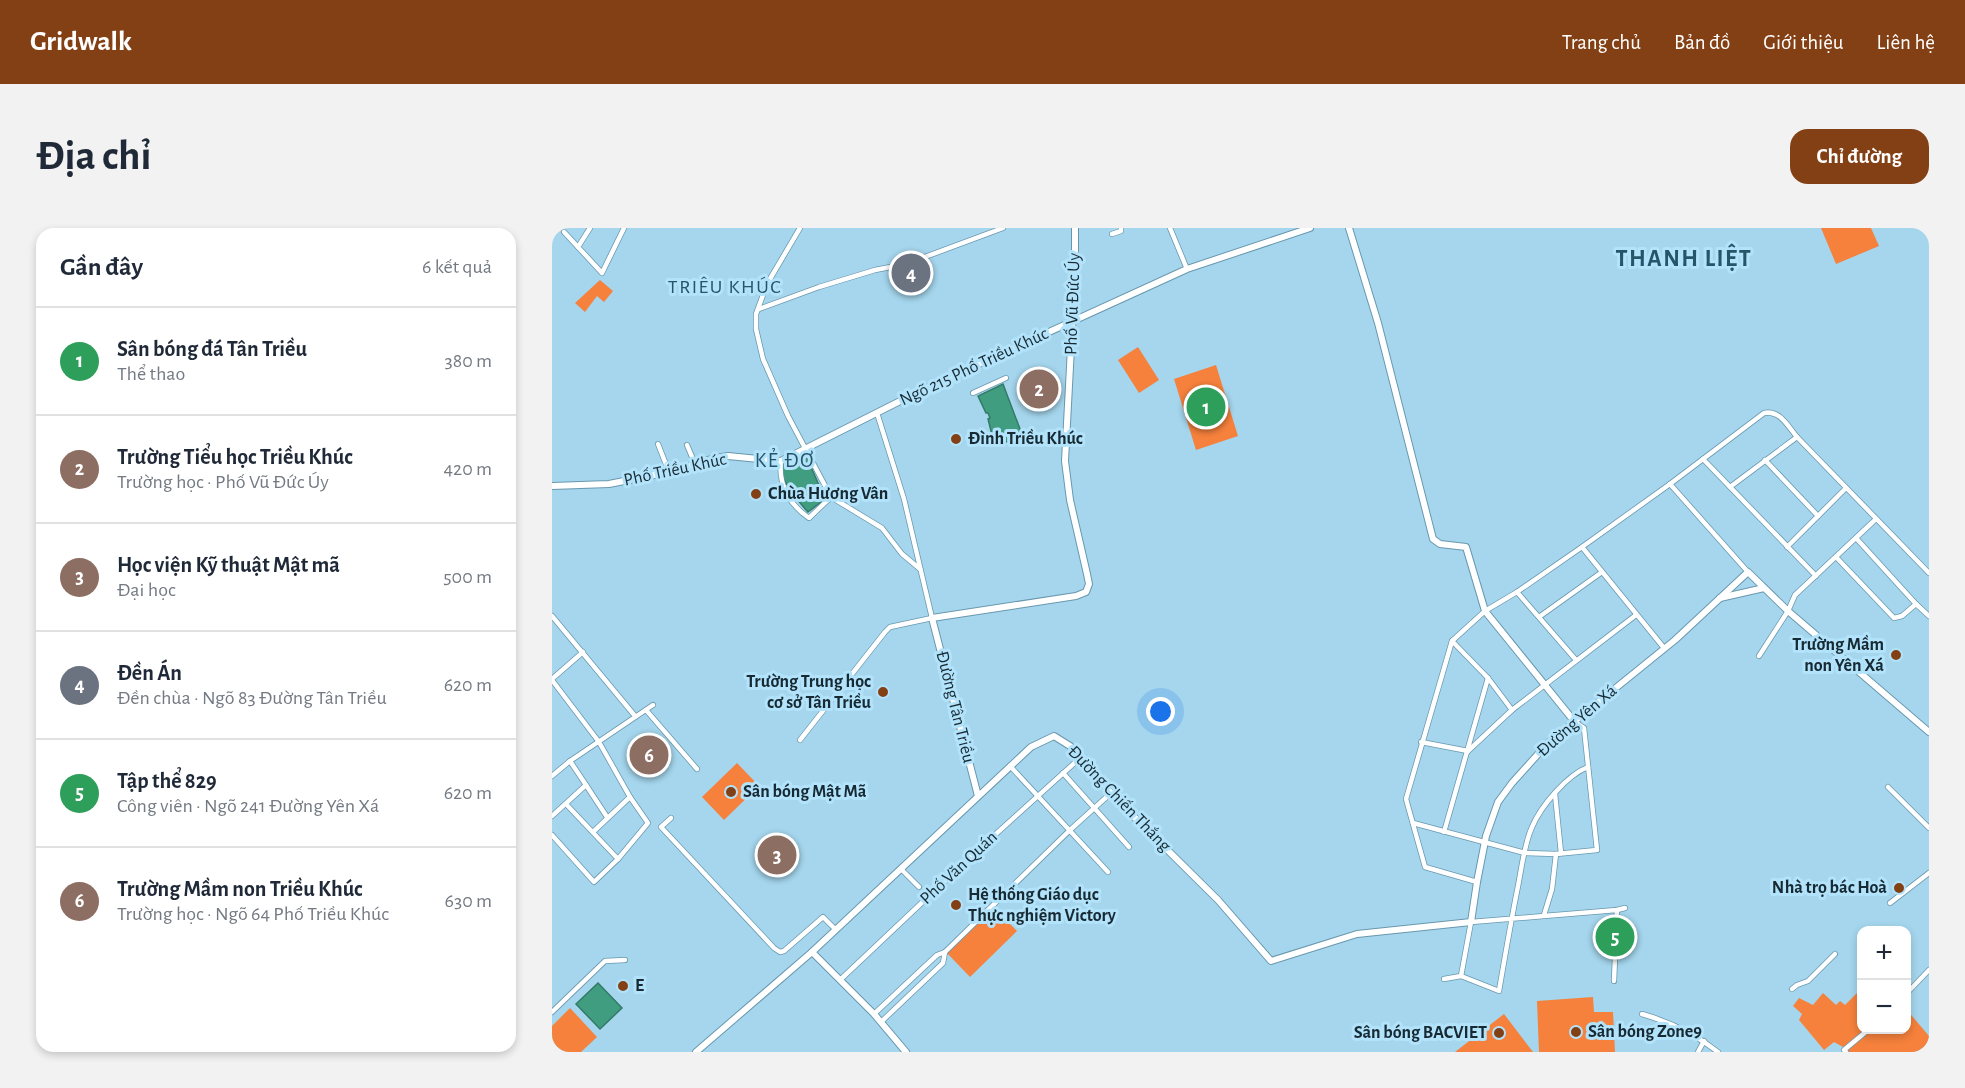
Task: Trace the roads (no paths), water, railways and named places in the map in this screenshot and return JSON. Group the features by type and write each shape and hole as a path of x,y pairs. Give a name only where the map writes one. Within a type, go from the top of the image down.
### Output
{"street":[{"path":"578,247 590,228"},
{"path":"564,232 602,273 624,228"},
{"path":"800,228 767,284 756,318 756,329 764,359 788,416 831,497 882,528 902,554 920,569"},
{"path":"759,309 819,287 875,270 906,264 1003,228"},
{"name":"Phố Vũ Đức Úy","path":"932,618 1076,596 1086,592 1089,584 1070,500 1065,461 1075,273 1074,228"},
{"path":"1112,234 1121,231 1121,228"},
{"path":"1170,228 1187,269"},
{"name":"Ngõ 215 Phố Triều Khúc","path":"877,413 1187,269 1310,228"},
{"path":"1349,228 1378,323 1433,539 1440,544 1466,547 1485,611 1574,721 1584,728 1597,850 1558,854 1525,853 1413,823"},
{"path":"973,393 1006,378"},
{"path":"1476,882 1425,867 1406,799 1452,641 1485,611 1582,547 1764,413 1772,412 1779,415 1797,437 1929,573"},
{"path":"831,497 809,518 792,503 780,476 781,461 877,413 904,499 920,569"},
{"path":"1730,487 1797,437"},
{"path":"658,444 669,472"},
{"path":"687,445 695,464"},
{"name":"Phố Triều Khúc","path":"552,486 609,484 669,472 728,456 781,461"},
{"path":"1703,459 1816,576"},
{"path":"1765,460 1818,516"},
{"path":"1670,484 1748,572 1788,611 1928,730"},
{"path":"1787,547 1846,488"},
{"path":"1759,656 1788,611 1795,595 1876,519"},
{"path":"1856,538 1929,616"},
{"path":"1582,547 1664,648"},
{"path":"1836,557 1894,618 1902,616 1916,604"},
{"path":"1923,566 1929,560"},
{"name":"Đường Tân Triều","path":"920,569 978,796"},
{"path":"1539,617 1602,572"},
{"name":"Đường Yên Xá","path":"1461,976 1476,882 1498,802 1549,742 1664,648 1748,572"},
{"name":"Đường Yên Xá","path":"1720,598 1764,588"},
{"path":"1517,592 1576,660"},
{"path":"1468,751 1512,710 1636,615"},
{"path":"552,616 634,716"},
{"path":"800,740 890,627 932,618"},
{"path":"1452,641 1488,678 1512,710"},
{"path":"552,835 594,882 618,860 648,823 630,797 599,742 552,679 583,652"},
{"path":"1444,832 1488,678"},
{"path":"552,777 570,761 653,705"},
{"path":"646,710 697,769"},
{"name":"Đường Chiến Thắng","path":"696,1052 812,952 1031,747 1054,736 1070,746 1111,793 1218,900 1271,961 1357,934 1471,922"},
{"path":"1421,742 1468,751"},
{"name":"Phố Văn Quán","path":"840,980 1080,758"},
{"path":"570,761 607,817"},
{"path":"1010,766 1108,872"},
{"path":"1444,979 1461,976 1498,991 1532,826 1545,805 1576,771 1588,767"},
{"path":"1063,773 1096,807 1129,847"},
{"path":"552,816 586,786"},
{"path":"1888,787 1929,828"},
{"path":"874,1014 937,955 945,952 1111,793"},
{"path":"1544,915 1552,889 1558,854 1555,794"},
{"path":"593,832 630,797"},
{"path":"566,804 618,860"},
{"path":"671,818 661,827 774,948 780,952 784,951 823,917 835,929"},
{"path":"901,869 919,887"},
{"path":"1890,903 1929,873"},
{"path":"1471,922 1625,909"},
{"path":"1614,981 1617,910"},
{"path":"812,952 874,1014 906,1052"},
{"path":"881,1022 943,963 945,952"},
{"path":"1792,989 1808,981 1835,954"},
{"path":"552,1012 604,961 625,960"},
{"path":"1911,989 1929,969"},
{"path":"1642,1014 1675,1026 1704,1041 1718,1052"},
{"path":"1846,1052 1844,1050 1862,1034"},
{"path":"1698,1052 1704,1041"}],"place":[{"name":"Đền Án","path":"911,273"},
{"name":"Trường Tiểu học Triều Khúc","path":"1039,389"},
{"name":"Sân bóng đá Tân Triều","path":"1206,407"},
{"name":"Đình Triều Khúc","path":"956,439"},
{"name":"Chùa Hương Vân","path":"756,494"},
{"name":"Trường Mầm non Yên Xá","path":"1896,655"},
{"name":"Trường Trung học cơ sở Tân Triều","path":"883,692"},
{"name":"Trường Mầm non Triều Khúc","path":"649,755"},
{"name":"Sân bóng Mật Mã","path":"731,792"},
{"name":"Học viện Kỹ thuật Mật mã","path":"777,855"},
{"name":"Nhà trọ bác Hoà","path":"1899,888"},
{"name":"Hệ thống Giáo dục Thực nghiệm Victory","path":"956,905"},
{"name":"Tập thể 829","path":"1615,937"},
{"name":"E","path":"623,986"},
{"name":"Sân bóng Zone9","path":"1576,1032"},
{"name":"Sân bóng BACVIET","path":"1499,1033"}],"district":[{"name":"THANH LIỆT","path":"1684,259"},
{"name":"TRIÊU KHÚC","path":"725,287"},
{"name":"KẺ ĐƠ","path":"785,460"}]}
